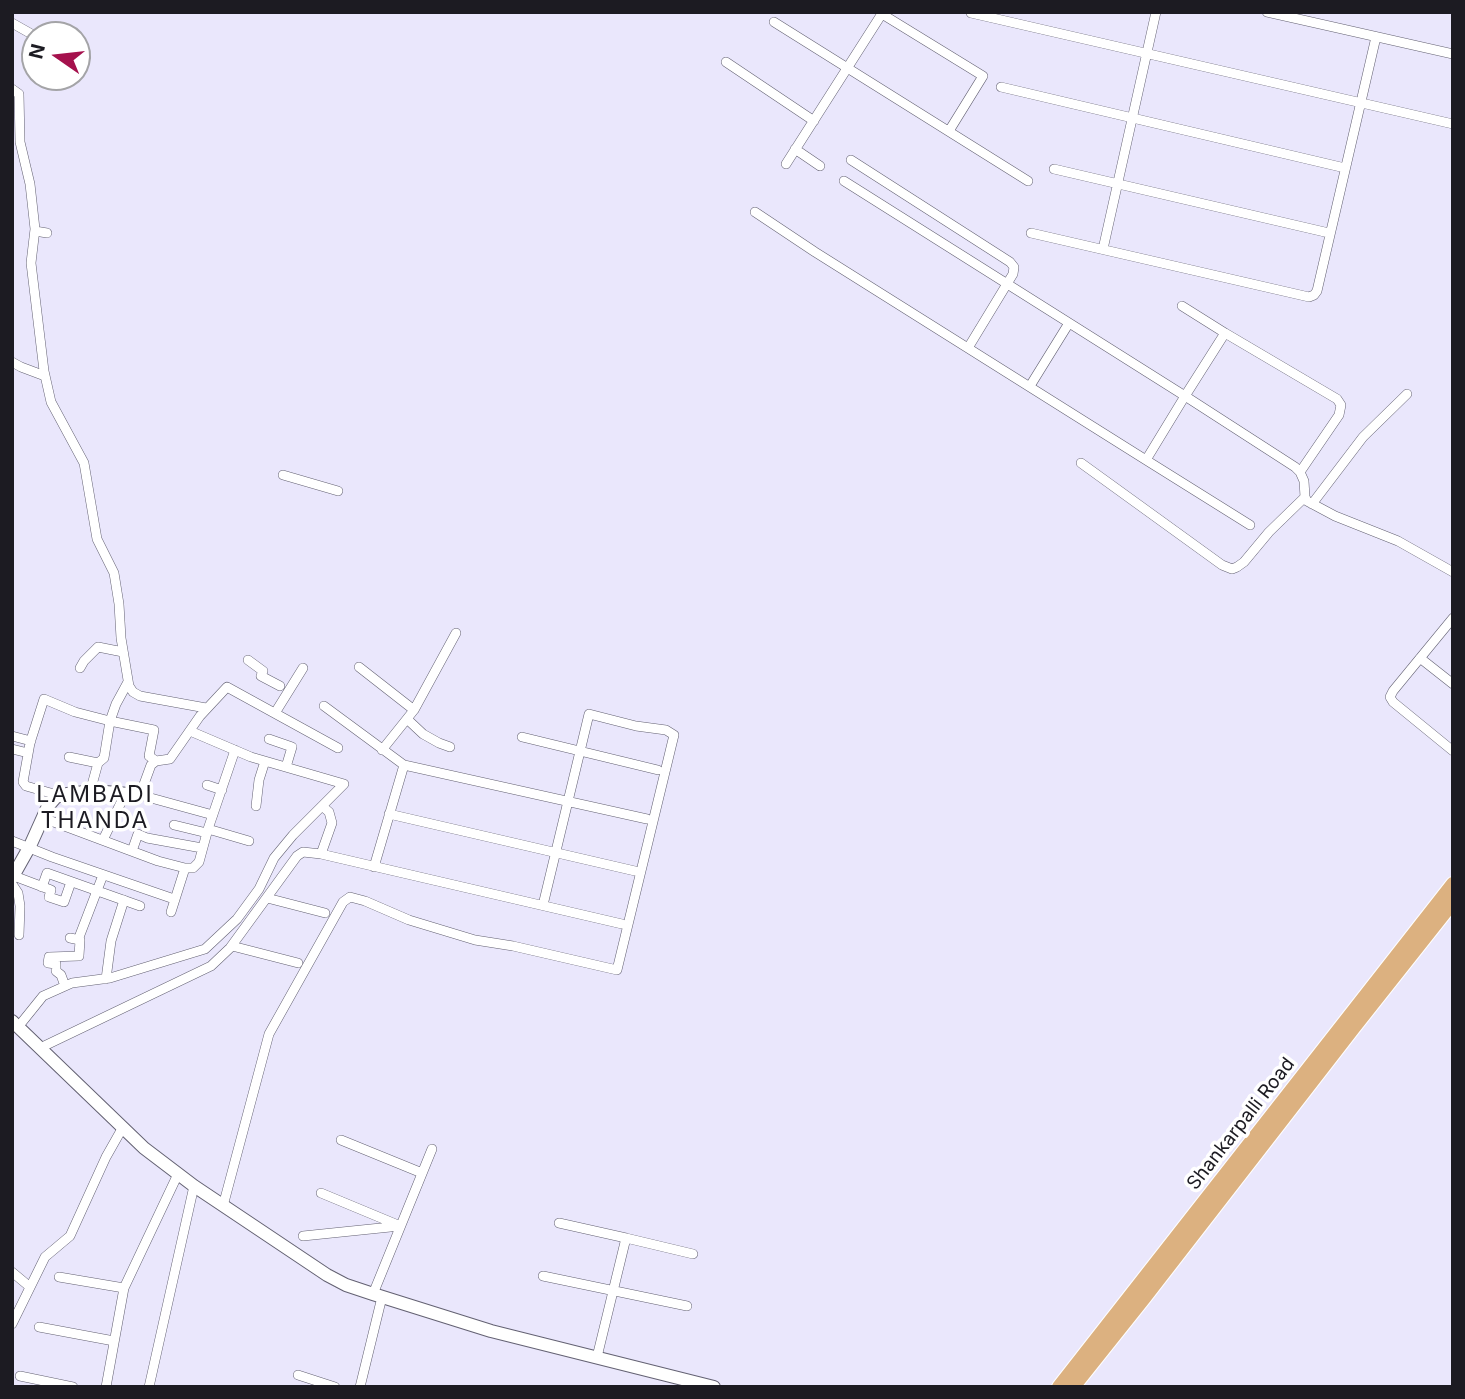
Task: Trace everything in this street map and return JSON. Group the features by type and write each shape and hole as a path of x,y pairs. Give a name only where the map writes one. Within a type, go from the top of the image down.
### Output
{"main road":[{"path":"14,872 30,847 48,806 56,797 90,792 140,795"},
{"name":"Shankarpalli Road","path":"1059,1387 1453,884"},
{"name":"Shankarpalli Road","path":"1073,1387 1453,902"},
{"path":"15,1024 144,1148 223,1206 346,1285 491,1331 714,1387"}],"street":[{"path":"1102,249 1156,12"},
{"path":"1266,12 1453,54"},
{"path":"786,164 883,13 983,76 948,131"},
{"path":"971,13 1453,124"},
{"path":"774,22 1028,181"},
{"path":"1031,233 1309,297 1314,295 1376,37"},
{"path":"726,62 814,121"},
{"path":"1001,87 1345,168"},
{"path":"12,89 19,94 20,142 30,184 35,231 32,263 45,376 51,402 84,463 97,538 114,573 128,682 133,692 140,696 206,708"},
{"path":"795,149 820,166"},
{"path":"851,160 1010,262 1014,270 968,348"},
{"path":"1054,169 1329,233"},
{"path":"844,181 1295,467 1304,481 1308,501 1335,516 1398,541 1453,572"},
{"path":"755,212 1250,525"},
{"path":"35,231 47,233"},
{"path":"1182,306 1337,399 1341,405 1339,415 1300,472"},
{"path":"1030,386 1069,323"},
{"path":"1146,460 1225,332"},
{"path":"12,362 45,376"},
{"path":"1081,463 1222,565 1232,569 1244,562 1269,532 1308,501 1363,437 1407,394"},
{"path":"283,475 338,491"},
{"path":"1453,618 1390,697 1453,751"},
{"path":"382,750 414,710 456,633"},
{"path":"80,668 98,647 123,652"},
{"path":"1420,658 1453,684"},
{"path":"248,660 263,671 261,676 280,685"},
{"path":"359,667 414,710"},
{"path":"275,713 303,668"},
{"path":"90,792 98,763 104,758 110,721 128,682"},
{"path":"213,815 140,795 151,765 156,761 170,759 206,708 227,687 338,748"},
{"path":"56,797 54,794 26,786 23,782 31,741 44,699 75,712 155,730 149,756 156,761"},
{"path":"324,706 404,765 647,820"},
{"path":"223,1206 269,1034 344,902 350,897 409,920 475,940 617,970 674,735 666,730 636,726 589,714 543,905"},
{"path":"407,719 423,734 450,747"},
{"path":"15,1024 43,996 72,983 106,979 205,949 237,919 259,889 274,858 293,835 344,784 265,761 190,731"},
{"path":"12,736 31,741"},
{"path":"522,737 658,770"},
{"path":"269,739 292,747 286,767"},
{"path":"12,749 28,753"},
{"path":"43,818 190,869 197,866 235,750"},
{"path":"69,757 98,763"},
{"path":"256,806 259,780 265,761"},
{"path":"374,867 404,765"},
{"path":"207,785 222,790"},
{"path":"103,840 125,793"},
{"path":"321,854 332,823 329,812 322,806"},
{"path":"190,828 196,810"},
{"path":"389,814 635,871"},
{"path":"174,825 249,841"},
{"path":"132,851 138,834 202,848"},
{"path":"12,841 174,899"},
{"path":"40,1048 211,966 232,946 297,856 303,852 622,924"},
{"path":"171,912 185,868"},
{"path":"14,872 51,890 49,897 64,902 71,882"},
{"path":"14,872 20,906 19,934"},
{"path":"42,887 47,873 140,906"},
{"path":"65,986 61,975 56,971 56,964 48,962 49,957 79,957 80,940 74,939 103,875"},
{"path":"267,898 325,913"},
{"path":"106,979 111,941 124,900"},
{"path":"232,946 298,963"},
{"path":"12,1324 45,1257 70,1236 106,1157 123,1127"},
{"path":"341,1140 422,1172"},
{"path":"360,1387 378,1296 400,1226 432,1149"},
{"path":"106,1387 124,1288 178,1174"},
{"path":"149,1387 194,1186"},
{"path":"321,1194 400,1226"},
{"path":"559,1223 693,1254"},
{"path":"303,1236 400,1226"},
{"path":"597,1357 626,1238"},
{"path":"12,1272 30,1287"},
{"path":"543,1276 687,1306"},
{"path":"59,1277 124,1288"},
{"path":"39,1327 114,1341"},
{"path":"298,1374 335,1387"},
{"path":"20,1376 73,1387"}],"district":[{"name":"LAMBADI THANDA","path":"95,808"}]}
